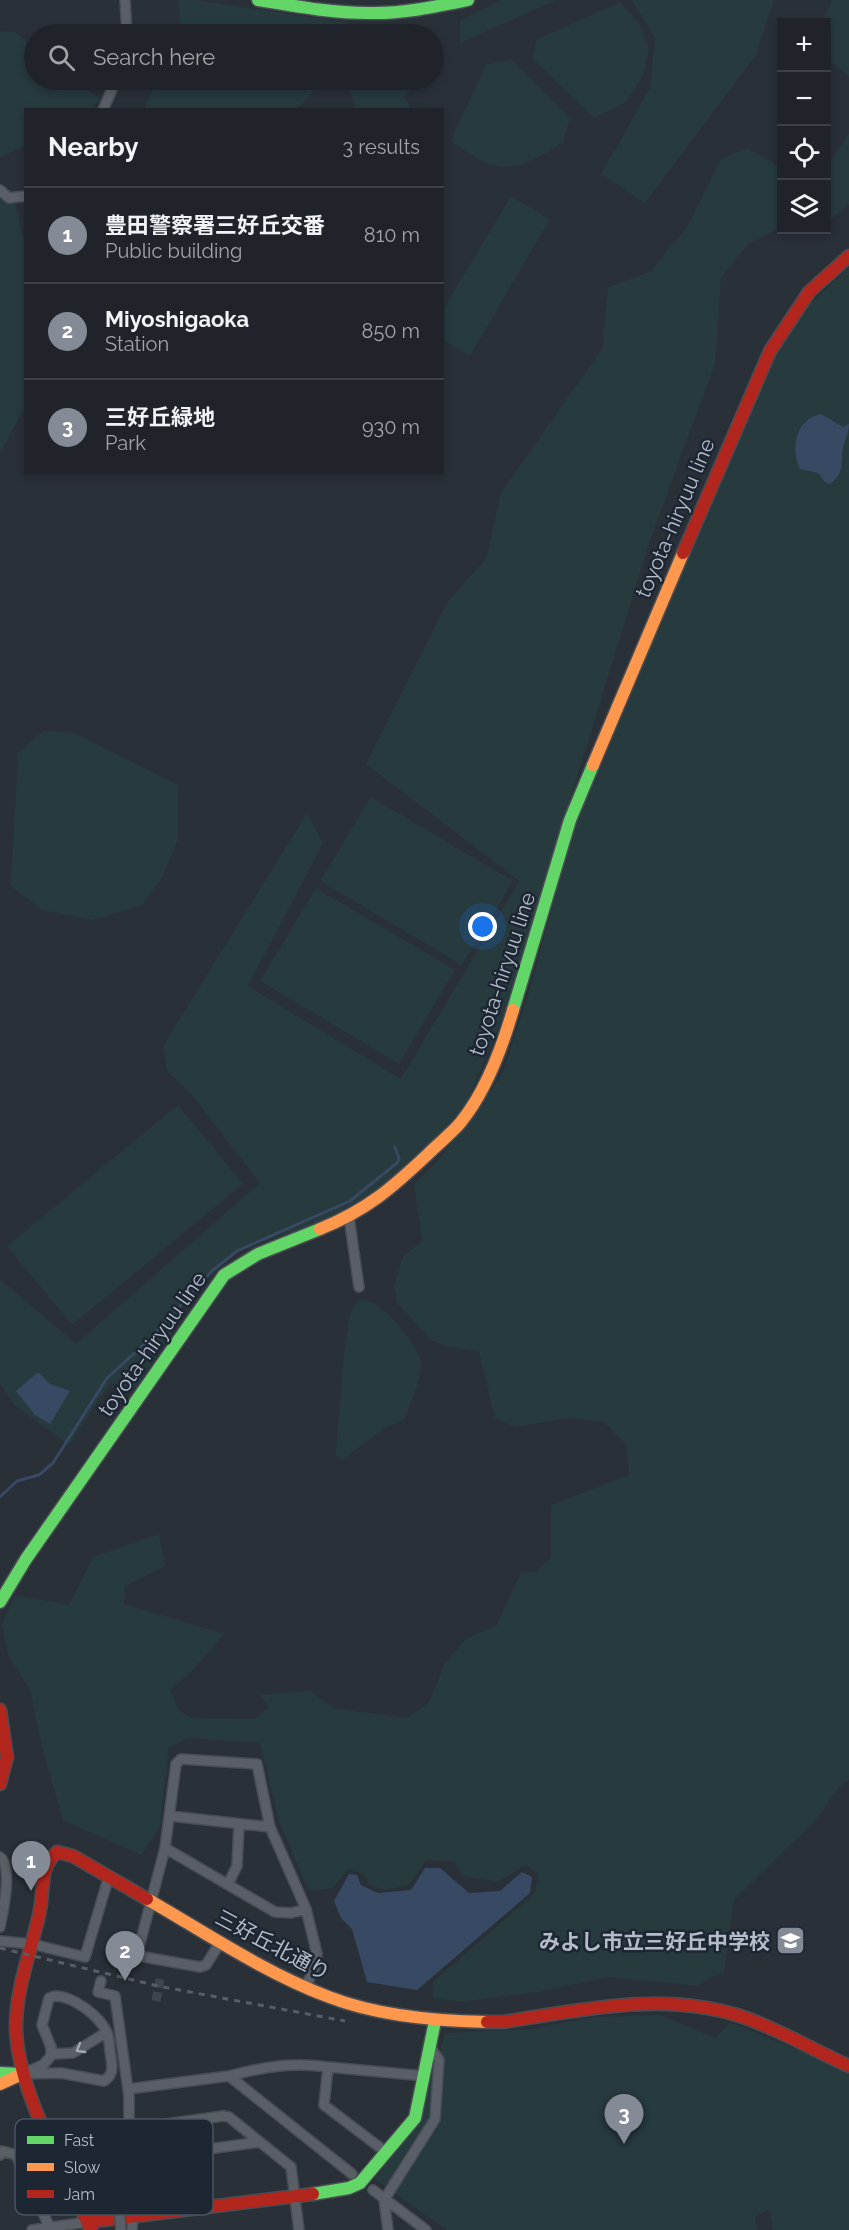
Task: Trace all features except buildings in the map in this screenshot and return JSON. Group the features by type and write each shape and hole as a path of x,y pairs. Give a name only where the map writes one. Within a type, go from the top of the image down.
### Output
{"main road":[{"path":"258,0 344,12 384,14 468,0"},
{"name":"toyota-hiryuu line","path":"0,1602 26,1559 224,1275 258,1254 349,1217 388,1192 422,1162 461,1122 489,1075 503,1044 570,819 761,367 788,316 805,294 849,256"},
{"path":"0,1710 9,1751 6,1772 0,1784"},
{"name":"三好丘北通り","path":"42,2119 22,2074 16,2027 18,2003 44,1894 44,1869 52,1856 61,1852 109,1876 305,1988 367,2008 435,2020 502,2022 618,2004 685,2005 740,2016 849,2066"},
{"path":"213,2211 349,2188 360,2183 415,2118 435,2020"},
{"path":"0,2073 22,2074"},
{"path":"0,2084 22,2074"},
{"path":"89,2226 132,2224 186,2215"}],"street":[{"path":"125,0 126,24"},
{"path":"104,108 112,90"},
{"path":"0,190 9,198 24,196"},
{"path":"349,1217 359,1287"},
{"path":"221,1941 206,1965 201,1967 139,1956 165,1848 178,1760 253,1762 258,1767 270,1827 306,1909 317,1954 315,1967 305,1988"},
{"path":"170,1816 270,1827"},
{"path":"228,1884 237,1866 239,1825"},
{"path":"165,1848 275,1912 291,1913 306,1909"},
{"path":"0,1857 5,1865 6,1898 0,1927"},
{"path":"0,1941 32,1944 85,1957 88,1954 109,1876"},
{"path":"101,1981 98,1992 115,1996 128,2089 129,2119"},
{"path":"22,2074 61,2073 104,2081 110,2077 112,2069 107,2032 90,2012 74,2002 55,1996 49,1998 42,2025 51,2054"},
{"path":"51,2054 73,2053 107,2032"},
{"path":"388,2230 384,2200 435,2119 440,2060 430,2047"},
{"path":"22,2074 43,2065 51,2054"},
{"path":"128,2089 229,2076 273,2065 303,2063 424,2076"},
{"path":"328,2067 324,2105 387,2153"},
{"path":"229,2076 352,2174"},
{"path":"198,2119 228,2117 291,2167 299,2230"},
{"path":"213,2148 260,2142"},
{"path":"0,2155 2,2151 15,2154"},
{"path":"373,2190 426,2230"},
{"path":"44,2215 50,2228"},
{"path":"120,2215 121,2230"},
{"path":"32,2230 89,2226"}],"green space":[{"path":"178,0 197,0 350,24 179,24"},
{"path":"502,0 556,0 460,43 460,21"},
{"path":"632,0 774,0 756,55 645,203 601,174 650,88 655,39"},
{"path":"833,0 849,0 849,76 831,62 831,18 824,18"},
{"path":"620,2 640,24 649,49 643,76 626,102 594,118 533,59 536,40"},
{"path":"0,31 15,32 24,40 24,90 89,90 100,99 94,108 24,108 24,146 0,157"},
{"path":"512,60 570,118 563,143 532,160 507,167 482,161 451,141 486,64"},
{"path":"153,90 315,90 298,108 144,108"},
{"path":"350,90 411,90 403,97 410,106 409,108 355,108"},
{"path":"849,133 849,204 831,220 831,180 831,161"},
{"path":"747,148 777,166 777,230 749,243 721,278 715,364 650,540 504,1015 465,1106 433,1141 369,1197 318,1223 237,1250 179,1296 179,1323 135,1388 110,1383 69,1445 13,1404 0,1383 0,1279 76,1344 260,1183 191,1094 167,1071 163,1046 307,813 323,843 248,986 401,1079 519,881 366,764 448,601 486,559 501,493 602,349 608,287 650,272 688,226 721,159"},
{"path":"511,196 550,219 470,356 444,341 444,308"},
{"path":"0,197 15,201 24,243 24,409 0,453"},
{"path":"849,267 849,1780 841,1785 813,1823 734,1900 724,1973 698,1986 609,1977 537,1992 461,2002 433,1998 433,1982 535,1893 538,1874 525,1865 498,1882 463,1876 454,1861 426,1860 409,1885 386,1890 369,1885 364,1874 348,1869 333,1888 309,1891 280,1824 260,1743 189,1738 169,1747 160,1827 141,1855 63,1820 42,1747 30,1689 8,1655 2,1624 15,1595 69,1605 93,1557 159,1534 165,1566 125,1586 124,1604 225,1634 192,1671 170,1690 179,1710 191,1718 254,1719 269,1708 260,1695 310,1691 333,1708 407,1718 429,1702 445,1663 466,1639 497,1625 521,1572 534,1573 551,1558 551,1505 629,1475 627,1446 604,1422 569,1418 515,1427 495,1418 479,1352 446,1346 431,1340 397,1303 394,1286 403,1256 422,1241 414,1184 433,1166 472,1119 503,1072 530,989 573,829 757,391 795,318"},
{"path":"43,731 75,733 178,785 178,840 162,877 142,905 93,920 42,910 11,886 18,753"},
{"path":"371,797 513,881 462,965 320,881"},
{"path":"316,888 455,970 399,1064 260,981"},
{"path":"178,1105 243,1184 72,1325 7,1246"},
{"path":"361,1299 377,1306 403,1330 419,1356 420,1372 405,1419 385,1428 342,1460 336,1455 336,1449 347,1331 354,1306"},
{"path":"661,2015 715,2038 730,2022 849,2071 849,2230 773,2230 769,2209 755,2217 757,2230 447,2230 375,2179 423,2110 445,2033 529,2029 595,2017"}],"water":[{"path":"821,414 843,427 849,424 840,473 829,484 818,473 800,469 796,453 797,436 801,428 813,417"},
{"path":"38,1372 50,1384 70,1391 50,1424 35,1415 16,1391"},
{"path":"425,1868 440,1868 469,1893 500,1891 522,1872 532,1877 530,1893 417,1990 367,1982 352,1929 341,1918 334,1901 349,1874 357,1875 361,1885 378,1893 411,1890"}],"waterway":[{"path":"0,1497 17,1481 39,1475 53,1463 107,1378 149,1340 212,1271 237,1251 350,1201 397,1163 399,1159 395,1147"}],"tunnel":[{"path":"156,2001 160,1979"}],"railway":[{"path":"0,1948 158,1986 345,2021"}],"traffic: fast":[{"path":"258,0 354,13 418,10 468,0"},
{"path":"513,1010 570,820 593,765"},
{"path":"0,1602 26,1559 224,1275 258,1254 320,1229"},
{"path":"313,2194 349,2188 360,2183 415,2118 435,2021"},
{"path":"0,2073 21,2074"}],"traffic: slow":[{"path":"593,765 683,553"},
{"path":"320,1229 352,1214 378,1197 403,1177 457,1126 470,1110 486,1083 513,1010"},
{"path":"147,1899 259,1964 329,1997 387,2013 487,2022"},
{"path":"0,2084 22,2074"}],"traffic: jam":[{"path":"683,553 770,351 809,292 849,256"},
{"path":"0,1710 7,1757 0,1784"},
{"path":"40,2119 24,2076 18,2050 16,2026 18,1998 41,1906 47,1865 57,1852 73,1856 147,1899"},
{"path":"487,2022 503,2022 622,2005 681,2005 711,2009 754,2021 849,2066"},
{"path":"213,2206 313,2194"},
{"path":"84,2215 91,2230"},
{"path":"87,2222 144,2215"}],"place":[{"name":"豊田警察署三好丘交番","path":"31,1891"},
{"name":"みよし市立三好丘中学校","path":"791,1941"},
{"name":"Miyoshigaoka","path":"125,1981"},
{"name":"三好丘緑地","path":"624,2144"}]}
